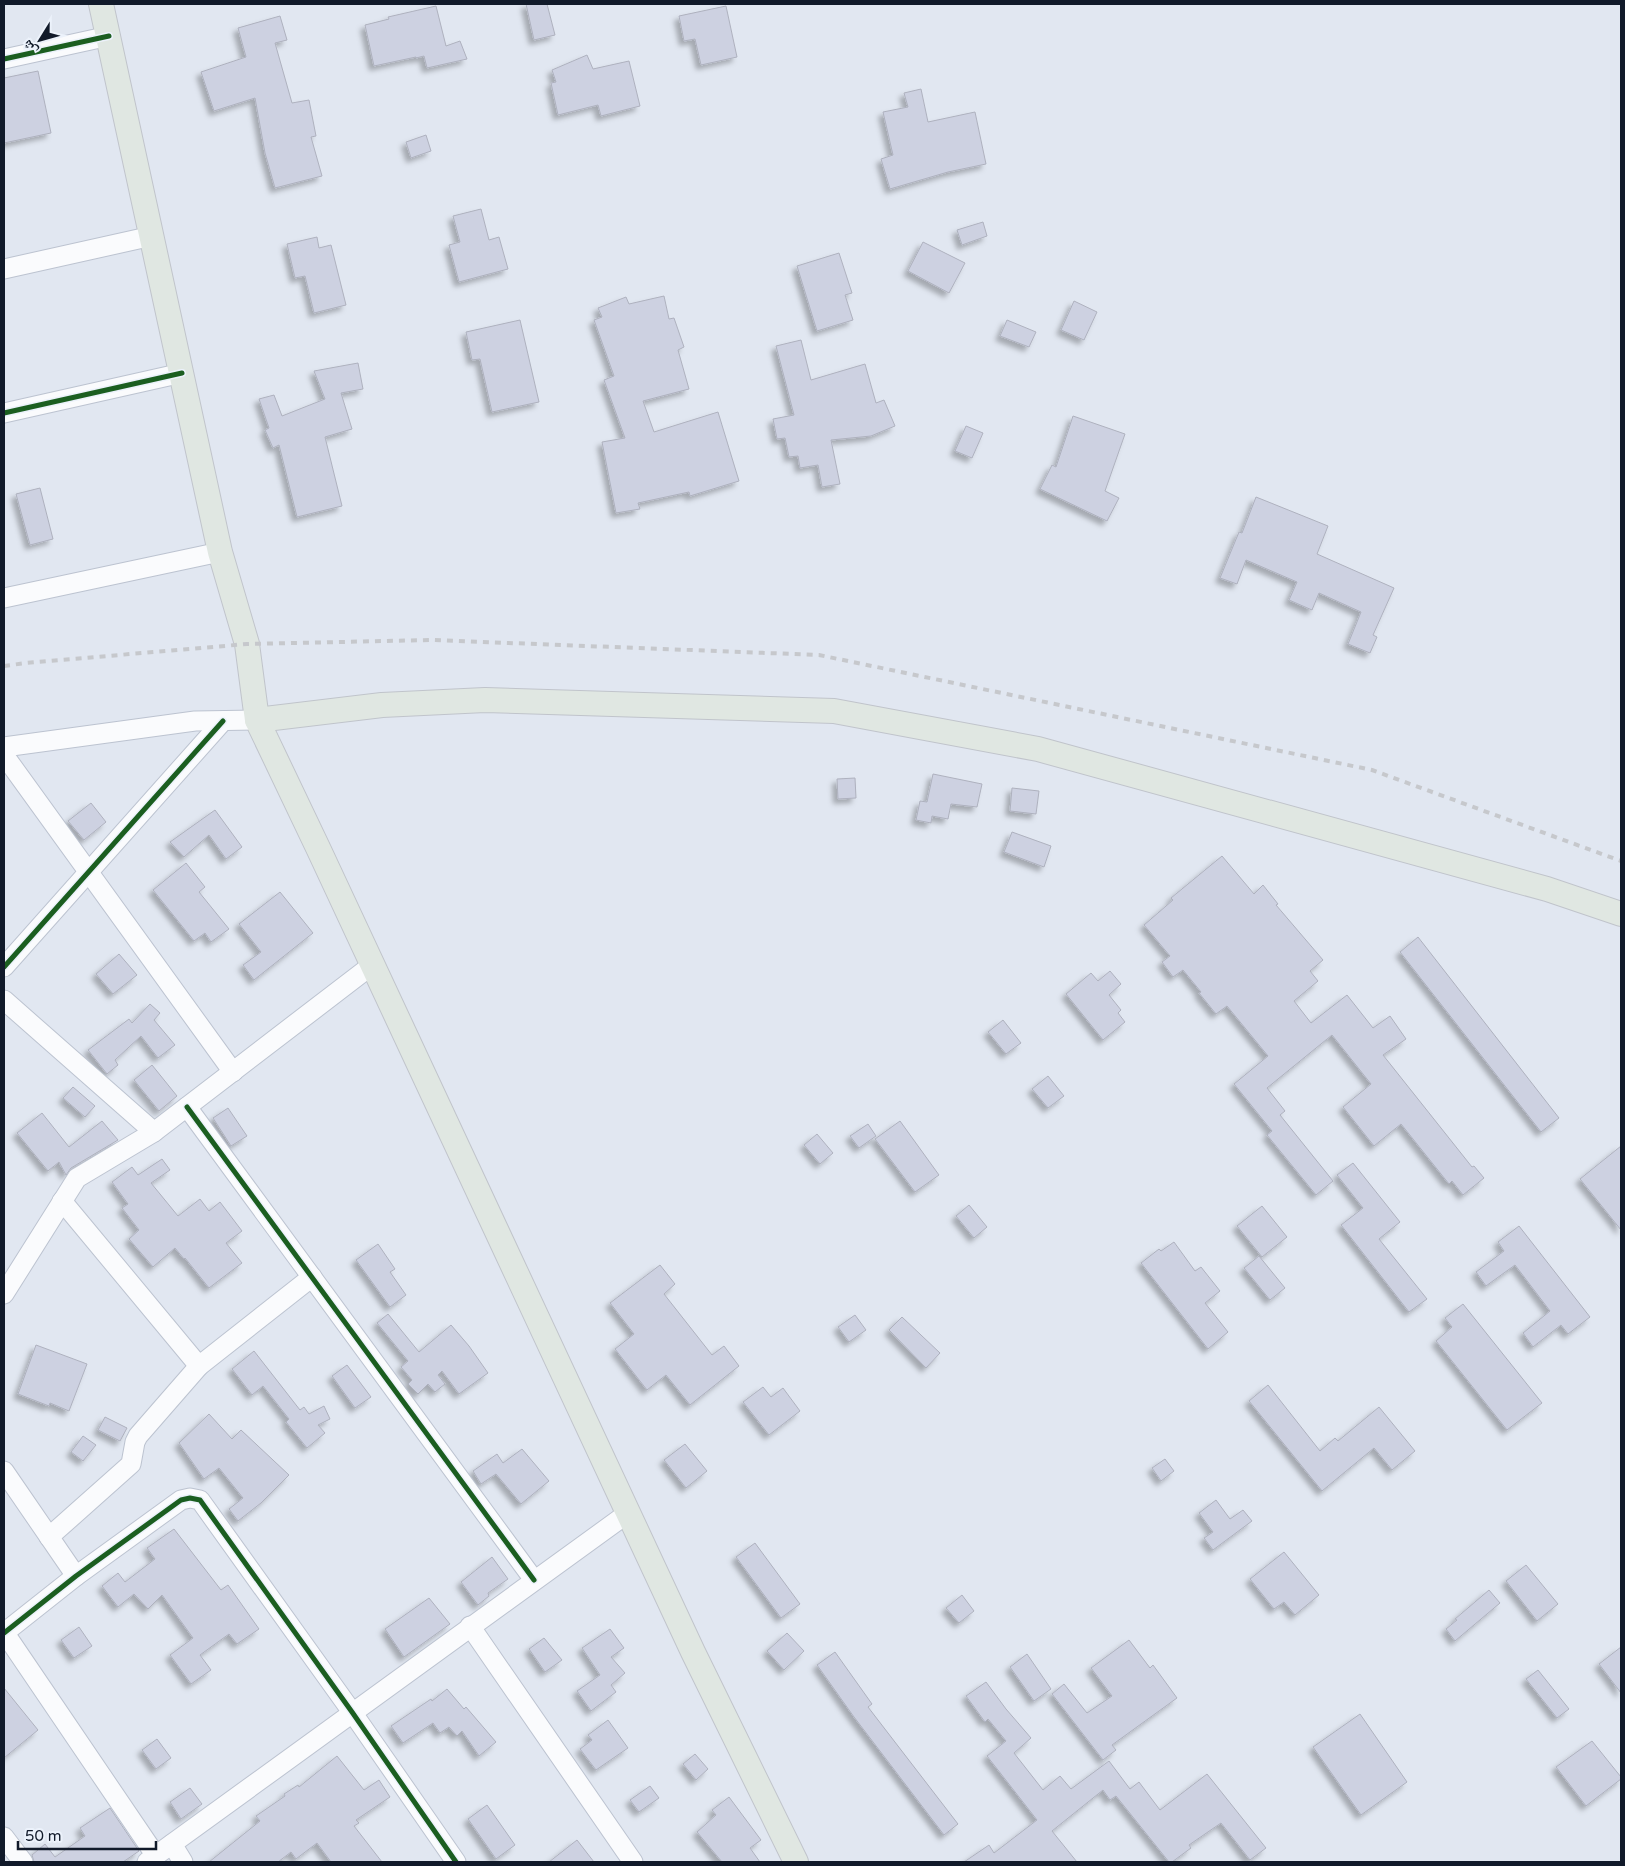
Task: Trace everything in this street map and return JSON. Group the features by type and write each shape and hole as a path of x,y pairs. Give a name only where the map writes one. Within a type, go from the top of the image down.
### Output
{"main road":[{"path":"101,4 220,552 247,644 257,720 693,1652 796,1862"},
{"path":"257,720 382,705 485,700 834,712 1038,749 1538,886 1621,914"}],"street":[{"path":"4,59 109,36"},
{"path":"4,269 152,236"},
{"path":"4,414 182,373"},
{"path":"4,598 220,552"},
{"path":"4,747 195,721 257,720"},
{"path":"4,967 223,721"},
{"path":"4,754 233,1072"},
{"path":"4,1294 76,1178 154,1132 372,965"},
{"path":"4,1000 154,1132"},
{"path":"187,1107 534,1580"},
{"path":"62,1201 199,1366"},
{"path":"50,1537 131,1464 138,1436 199,1366 312,1277"},
{"path":"4,1471 76,1576"},
{"path":"456,1862 352,1712 200,1500 190,1498 181,1500 76,1576 4,1632 151,1859 172,1844 352,1712 470,1626 628,1513"},
{"path":"470,1626 633,1862"},
{"path":"4,1837 22,1862"},
{"path":"172,1844 183,1862"}],"building":[{"path":"526,4 547,4 555,35 534,40"},
{"path":"436,6 446,46 460,41 467,59 427,68 424,56 374,66 365,25 389,19 388,17"},
{"path":"726,6 737,57 701,65 695,39 684,41 679,16"},
{"path":"280,16 287,40 275,43 292,103 309,100 316,136 311,137 322,176 275,188 265,153 255,98 214,111 201,72 246,57 238,28"},
{"path":"587,55 593,69 629,61 640,106 601,116 598,105 558,115 551,83 556,82 552,70"},
{"path":"38,71 51,133 4,143 4,78"},
{"path":"921,89 928,122 975,112 986,164 948,172 890,189 881,159 893,155 883,112 908,107 904,93"},
{"path":"426,135 431,151 411,158 406,142"},
{"path":"481,209 489,240 499,237 508,269 459,282 449,245 460,242 453,216"},
{"path":"983,222 987,236 962,245 957,230"},
{"path":"317,237 319,248 331,245 346,305 314,313 305,276 295,278 287,244"},
{"path":"923,242 965,263 949,293 908,271"},
{"path":"839,253 852,293 845,295 853,320 817,331 797,266"},
{"path":"664,296 669,319 674,318 684,347 678,350 689,389 643,401 654,432 718,412 739,481 690,496 689,492 638,503 640,509 616,513 602,442 625,438 604,380 614,376 594,320 602,317 598,308 626,297 629,304"},
{"path":"1074,301 1097,312 1084,340 1061,330"},
{"path":"520,320 539,402 492,412 480,359 472,360 466,332"},
{"path":"1007,320 1036,332 1029,347 1000,336"},
{"path":"801,340 811,380 865,364 876,403 884,400 895,426 871,436 831,440 840,484 822,487 818,465 800,468 798,456 789,457 785,438 777,439 773,419 794,415 776,346"},
{"path":"358,363 363,389 341,393 352,429 325,437 342,506 297,517 279,445 273,448 265,430 269,428 259,399 274,395 282,416 325,399 314,371"},
{"path":"1073,416 1125,434 1105,491 1119,498 1107,521 1040,489 1052,465 1056,467"},
{"path":"966,426 983,433 972,458 955,451"},
{"path":"40,488 53,539 30,545 16,494"},
{"path":"1256,497 1328,526 1317,554 1394,588 1373,635 1377,637 1370,653 1348,644 1361,612 1319,593 1312,610 1289,600 1297,582 1246,560 1237,584 1220,578 1239,532 1242,533"},
{"path":"933,774 982,784 977,807 951,804 948,819 932,816 931,823 916,820 920,801 927,802"},
{"path":"855,778 856,798 838,799 837,779"},
{"path":"1012,788 1039,791 1036,814 1010,811"},
{"path":"91,803 106,822 84,840 68,821"},
{"path":"215,810 242,847 226,859 209,835 184,857 170,842"},
{"path":"1012,832 1051,846 1044,867 1004,852"},
{"path":"1222,856 1254,894 1263,885 1278,904 1276,905 1323,960 1310,971 1318,981 1294,1001 1311,1023 1347,995 1373,1028 1390,1016 1406,1039 1383,1055 1472,1167 1474,1166 1484,1178 1463,1195 1452,1181 1449,1184 1401,1124 1374,1146 1343,1107 1371,1084 1332,1035 1267,1088 1285,1111 1280,1115 1333,1181 1316,1195 1267,1135 1272,1131 1234,1084 1268,1056 1227,1006 1216,1014 1183,970 1173,977 1162,962 1170,956 1144,925 1173,900 1171,898"},
{"path":"186,863 205,887 199,892 229,929 211,942 205,933 194,941 153,890"},
{"path":"280,892 313,933 254,980 243,965 261,952 239,924"},
{"path":"1418,937 1559,1118 1541,1132 1400,952"},
{"path":"119,954 137,975 113,994 96,974"},
{"path":"1110,971 1121,984 1109,995 1121,1010 1118,1013 1125,1022 1103,1040 1066,994 1091,973 1098,981"},
{"path":"150,1004 160,1013 154,1020 175,1045 158,1058 141,1036 115,1060 118,1065 107,1074 88,1050 129,1019 132,1023"},
{"path":"1003,1020 1021,1043 1006,1054 988,1032"},
{"path":"152,1065 177,1096 159,1111 134,1080"},
{"path":"1048,1076 1064,1096 1048,1108 1032,1089"},
{"path":"73,1087 95,1106 85,1117 63,1098"},
{"path":"228,1108 247,1136 231,1146 213,1118"},
{"path":"42,1113 69,1147 102,1121 118,1140 71,1168 66,1175 59,1162 48,1171 17,1133"},
{"path":"900,1121 939,1175 915,1192 875,1139"},
{"path":"868,1124 876,1136 859,1148 850,1136"},
{"path":"817,1134 833,1153 820,1164 804,1145"},
{"path":"1621,1146 1621,1230 1580,1179"},
{"path":"162,1159 170,1170 151,1183 178,1216 200,1199 209,1211 220,1202 242,1231 226,1243 242,1263 209,1288 175,1248 153,1267 129,1239 139,1230 122,1208 128,1204 112,1182 132,1167 138,1175"},
{"path":"1353,1163 1400,1222 1379,1239 1427,1299 1409,1312 1341,1225 1363,1208 1337,1175"},
{"path":"969,1205 987,1227 974,1238 956,1216"},
{"path":"1262,1206 1287,1237 1262,1257 1237,1226"},
{"path":"1519,1226 1590,1317 1568,1334 1561,1325 1533,1347 1523,1333 1550,1311 1515,1265 1486,1286 1476,1272 1504,1251 1498,1242"},
{"path":"1174,1242 1195,1271 1201,1267 1220,1291 1205,1303 1228,1332 1208,1349 1141,1263 1159,1249 1161,1251"},
{"path":"378,1244 395,1269 390,1272 406,1295 390,1307 356,1260"},
{"path":"1259,1256 1285,1288 1270,1300 1244,1268"},
{"path":"660,1265 675,1284 664,1294 712,1355 724,1346 739,1366 690,1405 666,1375 647,1390 615,1349 634,1334 610,1303"},
{"path":"1463,1304 1542,1403 1507,1430 1436,1341 1452,1327 1445,1318"},
{"path":"388,1314 419,1352 451,1325 488,1373 459,1394 442,1371 438,1375 445,1384 435,1392 428,1384 418,1394 408,1384 412,1380 401,1367 408,1361 377,1323"},
{"path":"855,1315 866,1330 849,1342 838,1327"},
{"path":"902,1317 940,1353 926,1368 889,1330"},
{"path":"36,1345 87,1364 69,1411 50,1403 49,1406 18,1394"},
{"path":"254,1351 300,1410 304,1407 309,1414 324,1406 330,1419 318,1425 325,1433 307,1448 286,1422 289,1419 263,1386 252,1395 232,1369"},
{"path":"347,1365 371,1397 355,1408 332,1376"},
{"path":"1268,1385 1320,1451 1335,1438 1338,1441 1379,1407 1415,1451 1392,1470 1374,1448 1322,1491 1249,1401"},
{"path":"763,1387 771,1397 783,1388 800,1411 769,1435 743,1402"},
{"path":"209,1414 232,1439 241,1430 289,1475 261,1503 238,1521 229,1509 243,1498 219,1468 204,1479 179,1443"},
{"path":"105,1417 127,1428 120,1441 98,1430"},
{"path":"83,1436 96,1445 83,1461 71,1452"},
{"path":"685,1444 707,1471 686,1488 664,1460"},
{"path":"522,1449 549,1481 521,1504 496,1474 481,1484 473,1471 497,1454 503,1463"},
{"path":"1165,1459 1174,1471 1161,1481 1152,1468"},
{"path":"1216,1500 1230,1519 1243,1510 1252,1521 1213,1550 1204,1538 1213,1532 1199,1513"},
{"path":"174,1529 221,1590 228,1585 259,1629 237,1644 229,1634 200,1655 211,1670 191,1684 170,1655 193,1638 162,1595 148,1609 134,1594 118,1607 102,1586 118,1573 125,1582 155,1559 147,1548"},
{"path":"755,1543 800,1604 781,1618 736,1557"},
{"path":"1284,1552 1319,1595 1295,1615 1284,1602 1274,1609 1250,1579"},
{"path":"492,1557 508,1579 488,1593 489,1596 478,1605 461,1582"},
{"path":"1526,1565 1558,1604 1537,1621 1506,1581"},
{"path":"1489,1590 1500,1603 1455,1641 1446,1629"},
{"path":"962,1595 974,1611 959,1623 946,1608"},
{"path":"429,1598 450,1624 404,1657 385,1629"},
{"path":"79,1627 92,1646 74,1658 61,1640"},
{"path":"610,1629 624,1648 611,1657 625,1673 611,1685 616,1692 591,1711 577,1691 600,1675 582,1648"},
{"path":"787,1633 804,1651 784,1670 767,1651"},
{"path":"544,1638 562,1660 545,1672 529,1649"},
{"path":"1129,1640 1150,1668 1153,1665 1177,1698 1112,1745 1116,1750 1103,1760 1052,1694 1064,1684 1087,1713 1112,1696 1091,1668"},
{"path":"1621,1647 1621,1693 1599,1664"},
{"path":"835,1652 872,1704 868,1707 958,1824 944,1835 817,1665"},
{"path":"1027,1654 1051,1689 1034,1701 1010,1667"},
{"path":"1538,1670 1569,1709 1557,1718 1526,1679"},
{"path":"986,1682 1031,1738 1014,1753 1043,1790 1060,1776 1071,1789 1109,1761 1130,1789 1139,1782 1160,1810 1207,1774 1266,1848 1250,1860 1221,1823 1189,1845 1191,1848 1172,1862 1169,1862 1116,1796 1110,1800 1103,1790 1052,1831 1077,1862 964,1862 989,1845 994,1853 1037,1820 987,1756 1006,1741 988,1719 985,1722 966,1696"},
{"path":"4,1688 38,1730 4,1758"},
{"path":"447,1689 464,1709 466,1707 496,1742 479,1756 462,1731 457,1736 449,1727 440,1733 433,1723 403,1743 391,1726 431,1699 432,1701"},
{"path":"1360,1714 1407,1782 1361,1815 1313,1747"},
{"path":"608,1720 628,1748 596,1770 580,1749 592,1740 588,1735"},
{"path":"157,1739 171,1758 156,1769 142,1750"},
{"path":"1592,1741 1621,1779 1586,1806 1556,1767"},
{"path":"695,1754 708,1769 696,1780 683,1764"},
{"path":"337,1756 364,1790 379,1780 390,1797 356,1820 359,1823 354,1826 382,1862 331,1862 317,1843 296,1859 291,1852 278,1862 209,1862 260,1821 256,1816 285,1796 284,1794 298,1785 299,1787"},
{"path":"650,1786 659,1798 639,1812 630,1800"},
{"path":"190,1788 202,1804 181,1819 170,1802"},
{"path":"729,1797 761,1840 750,1848 760,1862 722,1862 697,1832 716,1815 712,1810"},
{"path":"487,1805 515,1845 496,1859 468,1819"},
{"path":"110,1808 139,1851 123,1862 34,1862 32,1855 45,1844 55,1857 85,1836 80,1828"},
{"path":"577,1840 594,1862 549,1862"}],"railway":[{"path":"4,666 247,644 432,640 819,655 1372,770 1621,861"}],"cycle path":[{"path":"4,59 109,36"},
{"path":"4,413 182,373"},
{"path":"4,967 223,721"},
{"path":"187,1107 534,1580"},
{"path":"4,1633 76,1576 181,1500 190,1498 200,1500 352,1712 456,1862"}]}
